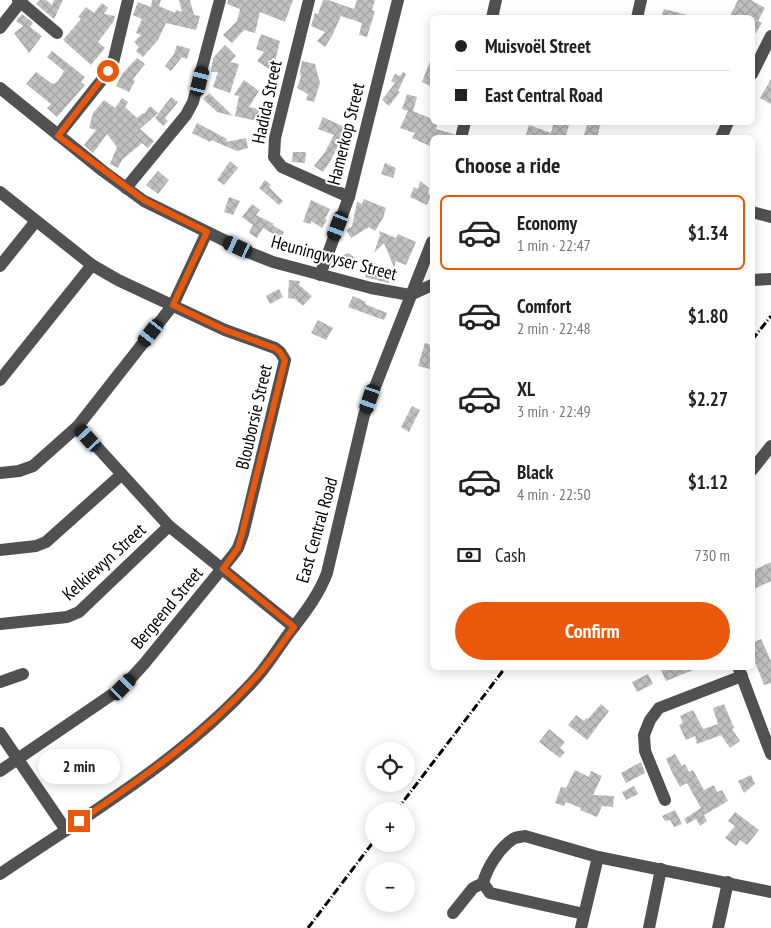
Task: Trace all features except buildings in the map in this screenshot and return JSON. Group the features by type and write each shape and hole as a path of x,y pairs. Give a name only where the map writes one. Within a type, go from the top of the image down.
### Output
{"street":[{"path":"58,136 101,82 113,63 128,0"},
{"path":"126,188 186,115 193,102 220,0"},
{"name":"Hadida Street","path":"309,0 275,138 274,157 282,167 349,197"},
{"name":"Hamerkop Street","path":"320,275 349,197 398,0"},
{"path":"493,15 496,0"},
{"path":"638,15 641,0"},
{"path":"0,28 20,1 57,33"},
{"path":"755,66 771,36"},
{"name":"Heuningwyser Street","path":"0,88 58,136 152,206 273,262 371,288 410,296"},
{"name":"Blouborsie Street","path":"0,192 92,265 118,280 225,330 275,348 285,360 238,548 223,569"},
{"path":"755,213 771,217"},
{"path":"0,266 36,221"},
{"path":"0,473 19,471 33,466 78,426 173,305 207,232"},
{"name":"East Central Road","path":"0,874 152,771 192,740 259,674 318,594 327,573 364,415 430,247"},
{"path":"0,380 92,265"},
{"path":"755,280 771,279"},
{"path":"410,296 430,286"},
{"path":"78,426 169,526 294,627"},
{"path":"755,466 771,446"},
{"path":"0,550 36,546 46,542 121,475"},
{"name":"Kelkiewyn Street","path":"0,624 67,616 79,612 169,526"},
{"name":"Bergeend Street","path":"0,771 123,687 223,569"},
{"path":"665,800 645,751 644,735 650,720 659,708 740,672 771,754"},
{"path":"0,682 23,674"},
{"path":"0,733 66,830"},
{"path":"584,914 490,893 483,883 486,871 504,847 514,838 525,836 598,856 771,892"},
{"path":"581,928 598,856"},
{"path":"649,928 661,868"},
{"path":"718,928 728,882"},
{"path":"452,913 473,888 483,883"}],"railway":[{"path":"755,336 771,316"},
{"path":"403,802 503,670"},
{"path":"308,928 366,852"}],"route":[{"path":"79,821 152,771 192,740 246,689 294,627 223,569 238,548 285,366 284,356 275,348 225,330 173,305 207,232 152,206 114,180 58,136 108,71"}]}
